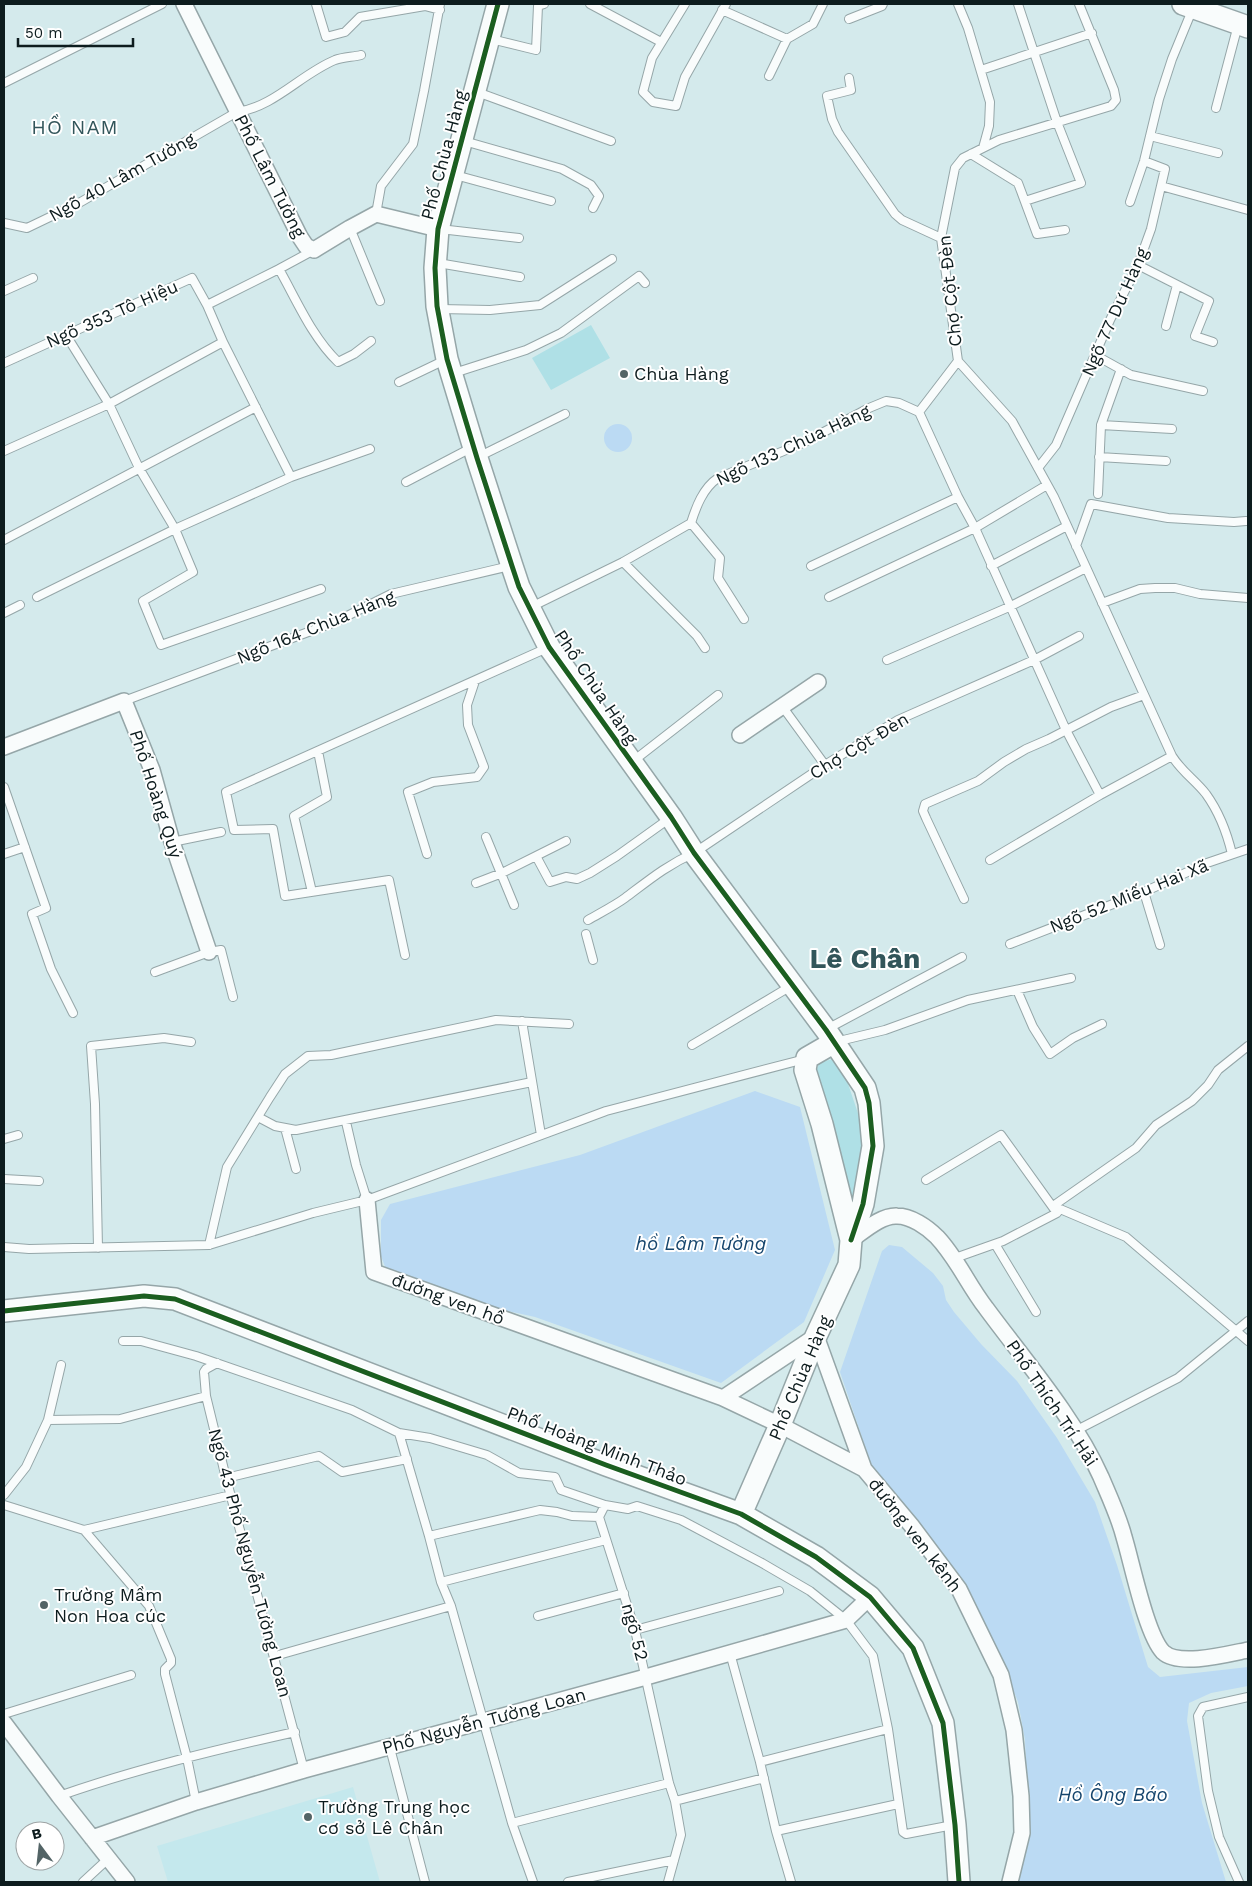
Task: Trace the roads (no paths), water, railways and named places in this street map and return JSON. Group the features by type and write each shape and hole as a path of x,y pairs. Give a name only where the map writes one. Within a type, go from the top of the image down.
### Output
{"street":[{"name":"Phố Lâm Tường","path":"184,4 306,246 314,250 376,214"},
{"name":"Phố Chùa Hàng","path":"498,4 438,229 436,263 438,309 450,367 475,453 519,587 531,607 549,647 671,817 694,853 830,1036 865,1088 869,1102 873,1146 863,1204 851,1240 850,1265 816,1336 741,1514"},
{"path":"1190,5 1243,25"},
{"path":"376,214 438,229"},
{"path":"740,735 818,682"},
{"path":"4,747 124,701"},
{"name":"Phố Hoàng Quý","path":"124,701 152,770 172,842 209,952"},
{"path":"807,1058 830,1036"},
{"name":"Phố Chùa Hàng","path":"807,1058 805,1070 822,1124 851,1240"},
{"name":"đường ven hồ","path":"367,1200 374,1272 723,1398"},
{"name":"Phố Thích Trí Hải","path":"851,1240 876,1222 896,1216 917,1222 935,1235 955,1258 984,1306 1037,1374 1075,1431 1100,1476 1124,1535 1150,1626 1164,1652 1177,1658 1194,1659 1248,1650"},
{"name":"Phố Hoàng Minh Thảo","path":"4,1311 144,1296 175,1299 606,1465 741,1514 816,1557 870,1597 913,1648 941,1716 955,1825 959,1882"},
{"path":"723,1398 816,1336"},
{"name":"đường ven kênh","path":"816,1336 864,1469 912,1525 959,1589 1001,1676 1014,1730 1021,1796 1022,1833 1010,1882"},
{"path":"723,1398 780,1425 864,1469"},
{"name":"Phố Nguyễn Tường Loan","path":"92,1838 196,1802 304,1770 390,1748 846,1620 870,1597"},
{"path":"4,1722 59,1796 128,1882"}],"lane":[{"path":"4,83 162,4"},
{"path":"316,4 326,37 345,32 360,17 425,6 440,7 413,144 380,186 376,214"},
{"path":"489,39 536,50 538,6 544,4"},
{"path":"590,4 661,42"},
{"path":"685,4 652,58 643,92 654,102 676,106 685,77 724,7 787,38"},
{"path":"769,76 787,38 813,24 823,4"},
{"path":"849,19 883,4"},
{"path":"958,4 990,102 989,126 983,148"},
{"path":"1018,4 1081,183 1025,201"},
{"path":"981,70 1092,33 1079,4"},
{"path":"1130,202 1144,161 1162,91 1190,5"},
{"path":"1216,108 1243,25"},
{"name":"Chợ Cột Đèn","path":"1092,33 1114,90 1116,100 1110,106 999,140 962,158 955,168 941,238 958,361 1012,420 1067,526 1172,756 1181,770 1206,794 1225,828 1232,854"},
{"name":"Ngõ 40 Lâm Tường","path":"4,223 27,228 79,203 237,112 250,110 273,98 336,60 362,55"},
{"path":"849,78 851,90 827,96 832,119 838,132 896,214 902,220 941,238"},
{"path":"475,91 611,141"},
{"path":"1150,136 1218,153"},
{"path":"462,140 562,170 592,185 599,196 593,208"},
{"path":"971,154 1018,183 1037,234 1065,230"},
{"name":"Ngõ 77 Dư Hàng","path":"1038,468 1056,445 1110,320 1138,265 1151,229 1165,170 1144,161"},
{"path":"453,175 551,201"},
{"path":"1161,186 1248,210"},
{"path":"350,228 380,301"},
{"path":"438,229 519,238"},
{"path":"291,478 206,305 314,250"},
{"path":"438,309 490,310 540,305 612,260"},
{"path":"436,263 520,277"},
{"path":"1138,265 1209,301 1195,336 1213,342"},
{"path":"279,269 317,337 328,353 338,362 354,354 371,341"},
{"path":"399,382 450,367 526,350 562,333 640,276 645,283"},
{"path":"4,291 33,278"},
{"name":"Ngõ 353 Tô Hiệu","path":"4,363 192,278 206,305"},
{"path":"1166,326 1177,285"},
{"path":"66,335 109,404 139,468 175,529 193,572 143,601 161,645 321,589"},
{"path":"4,451 109,404 223,342"},
{"path":"1095,355 1131,375 1203,391"},
{"name":"Chợ Cột Đèn","path":"919,412 958,361"},
{"path":"1098,494 1101,425 1121,369"},
{"name":"Ngõ 133 Chùa Hàng","path":"691,523 709,484 718,478 803,444 869,408 886,401 899,403 919,412"},
{"path":"4,540 256,407"},
{"path":"919,412 958,497 975,528 1066,730 1100,795"},
{"path":"406,482 565,414"},
{"path":"1101,425 1172,429"},
{"path":"38,596 175,529 291,478 370,449"},
{"path":"1099,457 1166,461"},
{"path":"829,597 975,528 1047,485"},
{"path":"810,566 958,497"},
{"path":"1076,546 1090,504 1168,518 1246,521"},
{"path":"531,607 623,562 691,523 720,558 718,578 744,618"},
{"path":"991,566 1067,526"},
{"path":"623,562 697,636 705,648"},
{"name":"Ngõ 164 Chùa Hàng","path":"124,701 335,622 391,594 512,566"},
{"path":"887,660 1009,607 1086,568"},
{"path":"1102,603 1140,589 1155,588 1174,588 1200,594 1248,598"},
{"path":"4,613 20,606"},
{"name":"Chợ Cột Đèn","path":"588,920 624,898 655,874 694,853 825,765 898,720 1034,660 1079,636"},
{"path":"405,955 389,880 285,896 273,829 234,830 226,792 549,647"},
{"path":"427,854 408,792 434,782 476,777 484,767 468,725 467,704 475,681"},
{"path":"964,899 923,811 926,804 978,781 1012,757 1110,707 1144,695"},
{"path":"631,762 718,696"},
{"path":"782,706 825,765"},
{"path":"312,892 294,816 327,797 318,751"},
{"path":"990,860 1100,795 1172,756"},
{"path":"4,787 46,908 32,914 51,969 73,1013"},
{"path":"536,856 550,882 566,877 577,878 617,856 671,817"},
{"path":"172,842 221,832"},
{"path":"486,837 514,905"},
{"path":"476,883 502,873 566,841"},
{"path":"4,854 25,847"},
{"name":"Ngõ 52 Miếu Hai Xã","path":"1010,944 1144,892 1207,863 1248,849"},
{"path":"1144,892 1160,945"},
{"path":"586,934 593,960"},
{"path":"155,972 209,952 221,950 234,996"},
{"path":"830,1036 962,957"},
{"path":"830,1036 886,1030 968,1000 1071,978"},
{"path":"692,1045 792,985"},
{"path":"1017,990 1050,1054 1073,1038 1102,1024"},
{"path":"209,1245 227,1167 286,1074 308,1056 331,1055 496,1020 569,1024"},
{"path":"522,1021 541,1135"},
{"path":"98,1248 95,1104 91,1046 164,1038 191,1042"},
{"path":"1053,1206 1136,1148 1156,1125 1192,1101 1208,1085 1218,1070 1248,1046"},
{"path":"4,1247 29,1249 209,1245 313,1213 367,1200 606,1111 807,1058"},
{"path":"258,1117 275,1126 296,1130 346,1122 532,1082"},
{"path":"346,1122 356,1165 367,1200"},
{"path":"286,1128 296,1169"},
{"path":"926,1180 1001,1134 1057,1213 995,1244 955,1258"},
{"path":"4,1139 18,1135"},
{"path":"4,1179 39,1181"},
{"path":"1053,1206 1126,1237 1248,1341"},
{"path":"995,1244 1036,1312"},
{"path":"1075,1431 1178,1378 1248,1321"},
{"path":"123,1340 154,1344 218,1363 352,1410 399,1432 430,1438 487,1455 519,1473 554,1477 561,1490 605,1505 628,1509 637,1506 681,1520 762,1563 810,1591 846,1620 873,1656 888,1728 903,1832 906,1834 955,1825"},
{"name":"Ngõ 43 Phố Nguyễn Tường Loan","path":"218,1363 204,1372 206,1396 230,1494 275,1656 304,1770"},
{"path":"4,1495 26,1467 48,1420 61,1365"},
{"path":"48,1420 120,1419 206,1396"},
{"path":"399,1432 512,1823 533,1882"},
{"path":"226,1478 320,1456 342,1472 407,1459"},
{"path":"4,1505 84,1530 230,1494"},
{"path":"430,1536 540,1510 572,1516 599,1517 605,1505"},
{"name":"ngõ 52","path":"599,1517 635,1630 682,1835 668,1882"},
{"path":"84,1530 149,1606 171,1659 171,1663 165,1669 165,1674 187,1758 196,1802"},
{"path":"441,1582 606,1540"},
{"path":"635,1630 779,1591"},
{"path":"538,1616 624,1593"},
{"path":"275,1656 450,1606"},
{"path":"729,1652 791,1882"},
{"path":"4,1714 131,1675"},
{"path":"1239,1882 1219,1837 1208,1791 1198,1716 1203,1707 1248,1697"},
{"path":"760,1762 888,1728"},
{"path":"59,1796 102,1781 295,1732"},
{"path":"390,1748 425,1882"},
{"path":"674,1801 764,1778"},
{"path":"512,1823 669,1783"},
{"path":"776,1831 898,1804"},
{"path":"83,1882 109,1858"},
{"path":"568,1882 674,1860"}],"water":[{"path":"618,424 628,428 632,438 628,448 618,452 608,448 604,438 608,428"},
{"name":"hồ Lâm Tường","path":"755,1091 800,1107 835,1250 804,1322 721,1383 535,1317 458,1300 387,1272 381,1256 381,1220 390,1204 580,1155"},
{"name":"Hồ Ông Báo","path":"889,1245 902,1247 933,1273 943,1286 946,1300 954,1312 981,1344 1017,1381 1057,1438 1095,1502 1117,1565 1148,1667 1160,1677 1248,1667 1248,1686 1211,1693 1189,1703 1187,1721 1202,1803 1226,1882 1018,1882 1029,1834 1025,1740 1018,1702 1000,1657 956,1570 945,1562 872,1467 840,1372 882,1251"}],"place":[{"name":"Chùa Hàng","path":"624,374"},
{"name":"Trường Mầm Non Hoa cúc","path":"44,1605"},
{"name":"Trường Trung học cơ sở Lê Chân","path":"308,1817"}],"district":[{"name":"HỒ NAM","path":"75,127"},
{"name":"Lê Chân","path":"865,958"}]}
